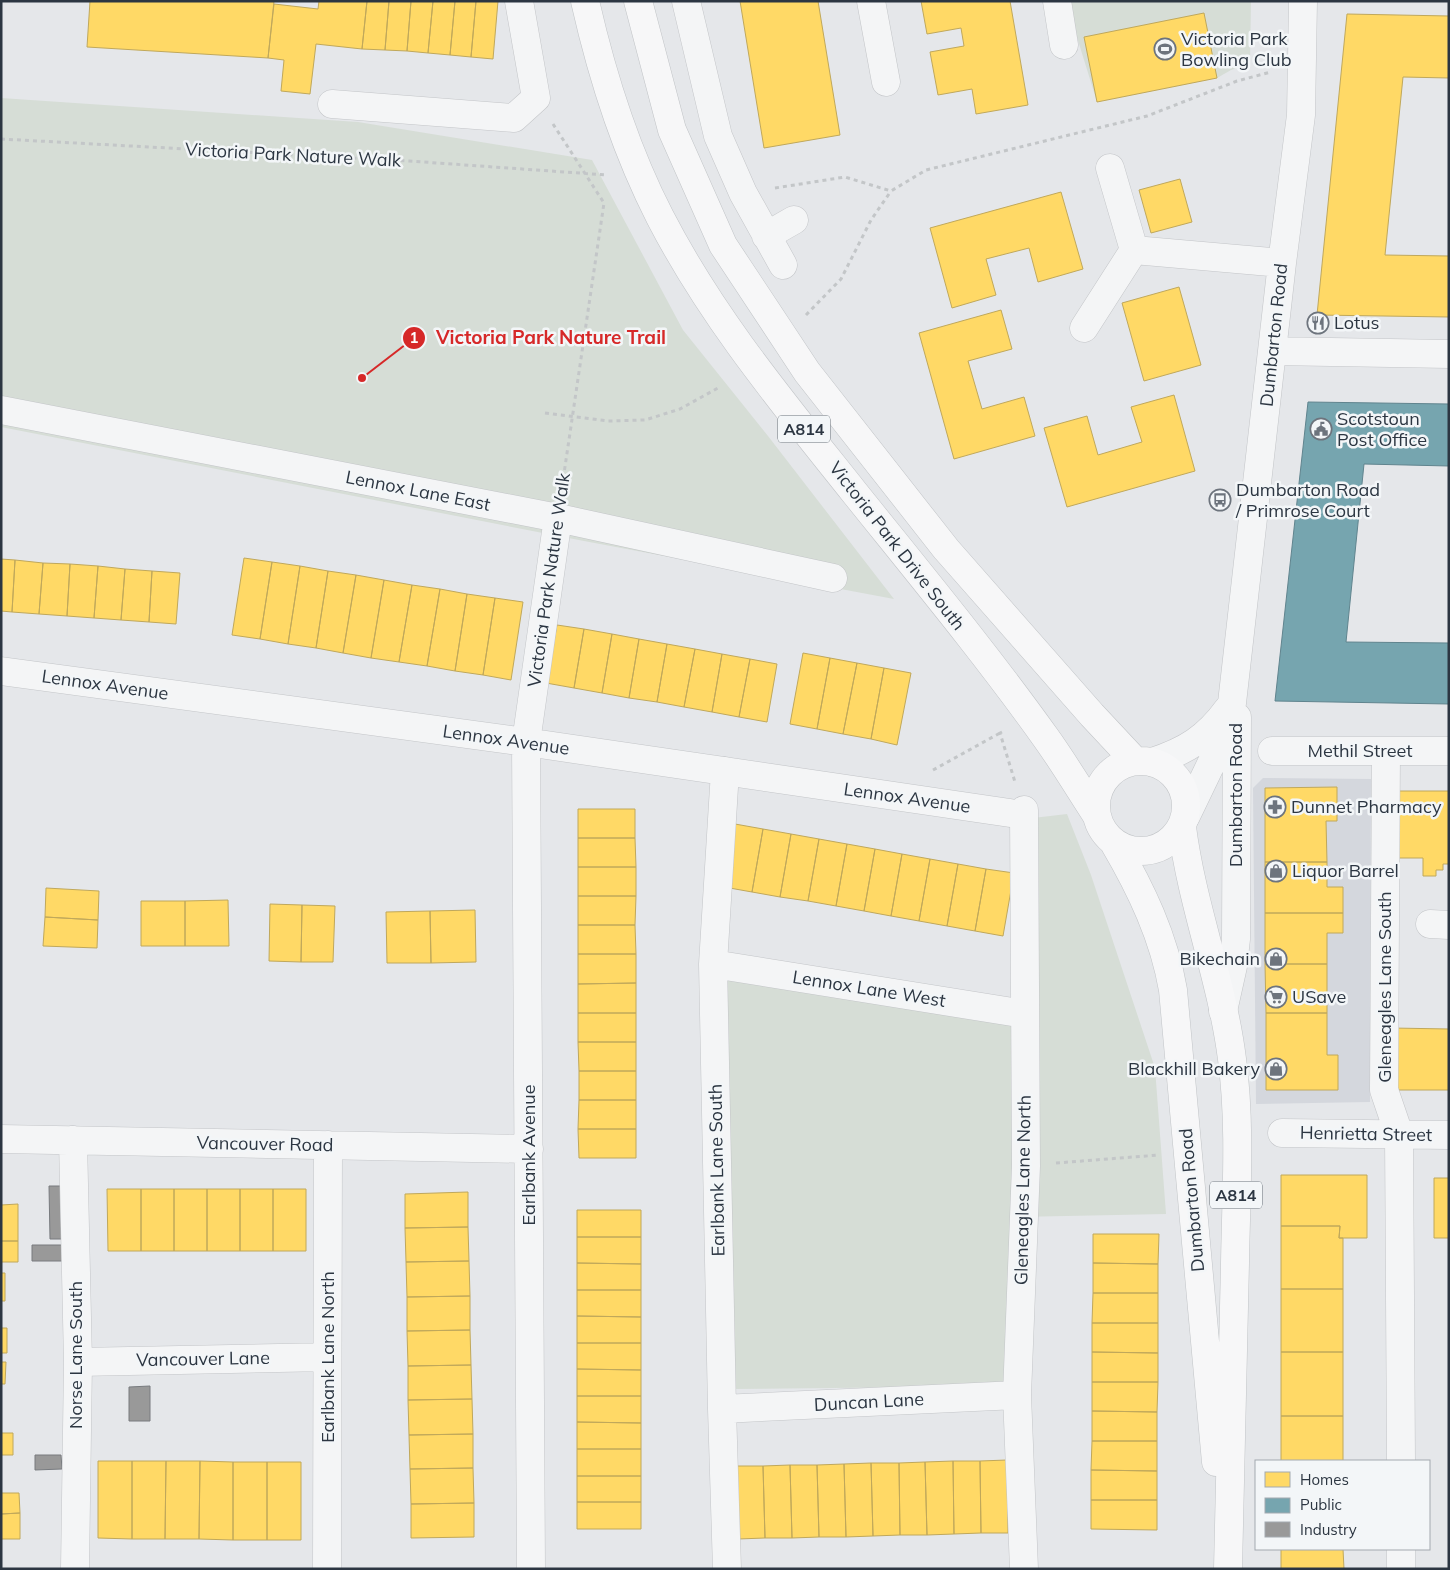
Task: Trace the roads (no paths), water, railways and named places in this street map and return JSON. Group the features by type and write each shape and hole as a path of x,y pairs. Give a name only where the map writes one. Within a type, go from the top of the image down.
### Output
{"main road":[{"name":"Victoria Park Drive South","path":"586,1 610,97 626,142 660,217 691,272 725,325 756,368 920,573 1036,724 1097,816"},
{"name":"Victoria Park Drive South","path":"638,1 672,130 723,245 807,372 946,549 1092,715 1143,762"},
{"path":"1143,762 1166,768 1176,777 1183,789 1186,802 1184,821 1176,836 1158,849 1135,852 1114,843 1103,831 1097,816 1097,795 1101,785 1115,769 1143,762"},
{"name":"Dumbarton Road","path":"1184,821 1187,862 1224,1011 1232,1059 1236,1159 1227,1569"},
{"name":"Dumbarton Road","path":"1114,843 1141,891 1157,929 1170,972 1173,990 1227,1569"}],"street":[{"path":"332,104 514,118 536,98 519,1"},
{"path":"686,1 718,136 742,193 783,265"},
{"path":"871,1 886,82"},
{"path":"1057,1 1064,46"},
{"name":"Dumbarton Road","path":"1184,821 1223,740 1232,703 1282,262 1301,115 1303,1"},
{"path":"1084,328 1134,250 1110,168"},
{"path":"766,236 794,220"},
{"path":"1134,250 1282,262"},
{"path":"1272,351 1449,354"},
{"name":"Lennox Lane East","path":"1,410 558,518 833,578"},
{"name":"Victoria Park Nature Walk","path":"526,742 558,518"},
{"name":"Dumbarton Road","path":"1224,1011 1236,939 1236,668"},
{"name":"Lennox Avenue","path":"1,671 526,742 1017,812"},
{"name":"Dumbarton Road","path":"1143,762 1174,755 1199,740 1221,718 1232,703"},
{"name":"Earlbank Avenue","path":"526,742 531,1569"},
{"name":"Methil Street","path":"1272,751 1449,751"},
{"name":"Gleneagles Lane South","path":"1386,751 1384,1090 1399,1134 1401,1460"},
{"name":"Earlbank Lane South","path":"725,771 713,964 727,1569"},
{"name":"Gleneagles Lane North","path":"1017,812 1025,1014 1026,1166 1017,1395 1024,1569"},
{"name":"Lennox Lane West","path":"713,964 1025,1014"},
{"name":"Henrietta Street","path":"1282,1133 1449,1135"},
{"name":"Vancouver Road","path":"1,1139 529,1149"},
{"name":"Norse Lane South","path":"73,1140 78,1362 75,1569"},
{"name":"Earlbank Lane North","path":"327,1569 328,1145"},
{"name":"Vancouver Lane","path":"78,1362 328,1357"},
{"name":"Duncan Lane","path":"722,1409 1017,1395"},
{"path":"1401,1550 1401,1569"}],"place":[{"name":"Victoria Park Bowling Club","path":"1165,49"},
{"name":"Lotus","path":"1318,323"},
{"name":"Victoria Park Nature Trail","path":"362,378"},
{"name":"Scotstoun Post Office","path":"1321,429"},
{"name":"Dumbarton Road / Primrose Court","path":"1220,500"},
{"name":"Dunnet Pharmacy","path":"1275,807"},
{"name":"Liquor Barrel","path":"1276,871"},
{"name":"Bikechain","path":"1276,959"},
{"name":"USave","path":"1276,997"},
{"name":"Blackhill Bakery","path":"1276,1069"}]}
